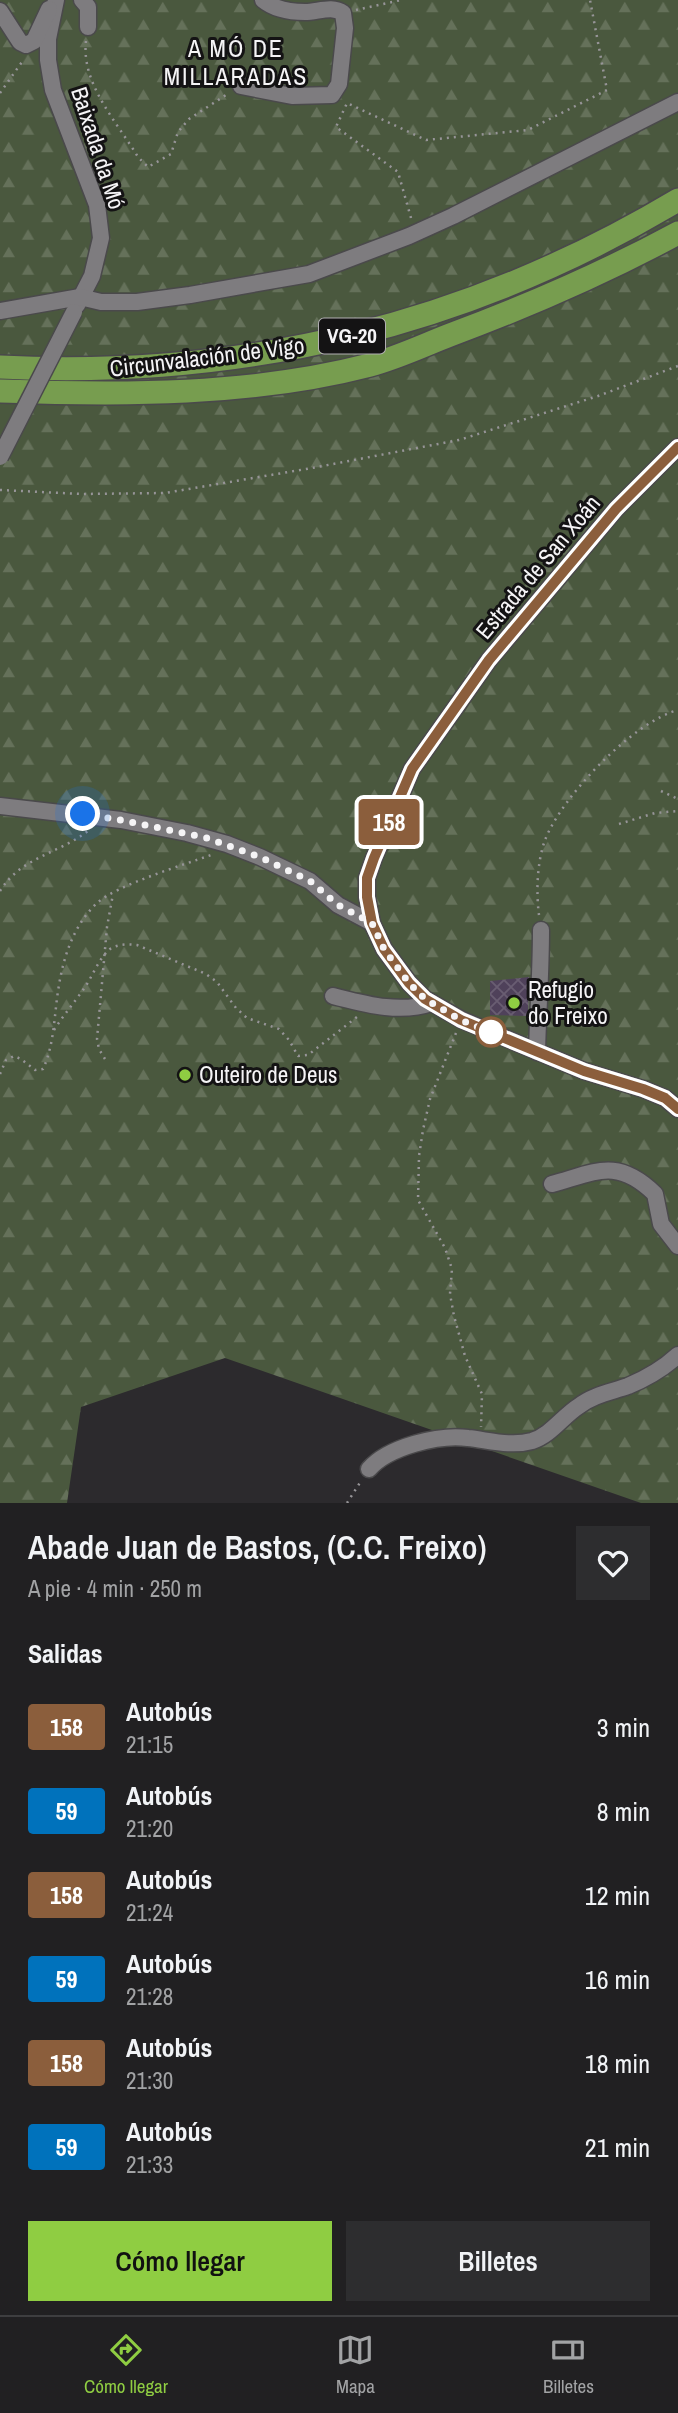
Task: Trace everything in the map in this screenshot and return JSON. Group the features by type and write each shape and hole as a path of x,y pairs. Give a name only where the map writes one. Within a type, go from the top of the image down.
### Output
{"highway":[{"name":"Circunvalación de Vigo","path":"0,367 66,370 157,367 280,352 334,340 442,310 520,280 598,244 678,200"},
{"name":"Circunvalación de Vigo","path":"0,391 104,394 265,385 371,364 526,306 626,261 678,233"}],"street":[{"path":"0,10 20,42 26,46 30,45 55,0"},
{"name":"Baixada da Mó","path":"0,457 92,276 101,237 97,205 53,90 48,39 55,0"},
{"path":"82,0 88,7 88,27"},
{"path":"241,86 292,96 331,95 339,84 345,27 343,13 335,9 304,12 286,10 262,0"},
{"path":"0,311 102,302 137,302 309,274 409,236 678,102"},
{"name":"Estrada de San Xoán","path":"678,447 616,509 489,660 412,769 367,878 368,911 384,949 403,974 432,1003 461,1020 537,1052 665,1098 678,1109"},
{"path":"0,806 103,817 187,833 227,844 310,881 338,905 372,923"},
{"path":"537,1052 541,930"},
{"path":"333,996 372,1006 405,1009 432,1003"},
{"path":"552,1184 607,1169 623,1172 655,1194 661,1224 678,1246"},
{"path":"369,1469 377,1460 402,1449 444,1437 510,1443 531,1441 544,1435 594,1397 631,1385 678,1355"}],"path":[{"path":"343,13 401,0"},
{"path":"409,236 411,216 398,172 336,127 347,103 426,140 528,130 607,90 590,0"},
{"path":"88,27 85,52 90,79 138,157 148,167 171,153 178,132 189,119 241,86"},
{"path":"0,93 23,63 30,45"},
{"path":"0,490 82,494 165,493 312,468 459,440 598,396 678,366"},
{"path":"541,930 537,898 539,875 544,842 553,823 574,794 625,740 646,724 678,710"},
{"path":"662,791 678,799"},
{"path":"619,824 655,813 678,811"},
{"path":"0,891 21,866 83,835 103,817"},
{"path":"0,1074 6,1060 14,1056 34,1070 43,1069 54,1030 59,985 68,945 95,905 114,892 216,854 227,844"},
{"path":"105,1059 97,1039 107,927 114,892"},
{"path":"54,1030 104,956 116,946 136,945 206,974 217,982 236,1009 258,1023 267,1023 279,1029 289,1040 294,1052 301,1057 308,1055 372,1006"},
{"path":"461,1020 425,1119 419,1156 418,1200 445,1248 452,1269 450,1294 454,1316 465,1356 482,1394 481,1440"},
{"path":"347,1503 369,1469"}],"green space":[{"path":"0,0 678,0 678,1503 641,1503 225,1358 81,1407 67,1503 0,1503"}],"building":[{"path":"529,977 528,1016 490,1015 490,981"}],"bus line":[{"name":"158","path":"678,447 616,509 489,660 412,769 367,878 368,911 384,949 409,983 425,999 461,1020 516,1044 584,1071 643,1089 665,1098 678,1109"}],"place":[{"name":"Refugio do Freixo","path":"514,1003"},
{"name":"Outeiro de Deus","path":"185,1075"}],"district":[{"name":"A MÓ DE MILLARADAS","path":"236,63"}],"route":[{"path":"83,814 207,838 260,857 310,881 338,905 372,923 384,949 409,983 425,999 461,1020 497,1035 491,1032"}]}
